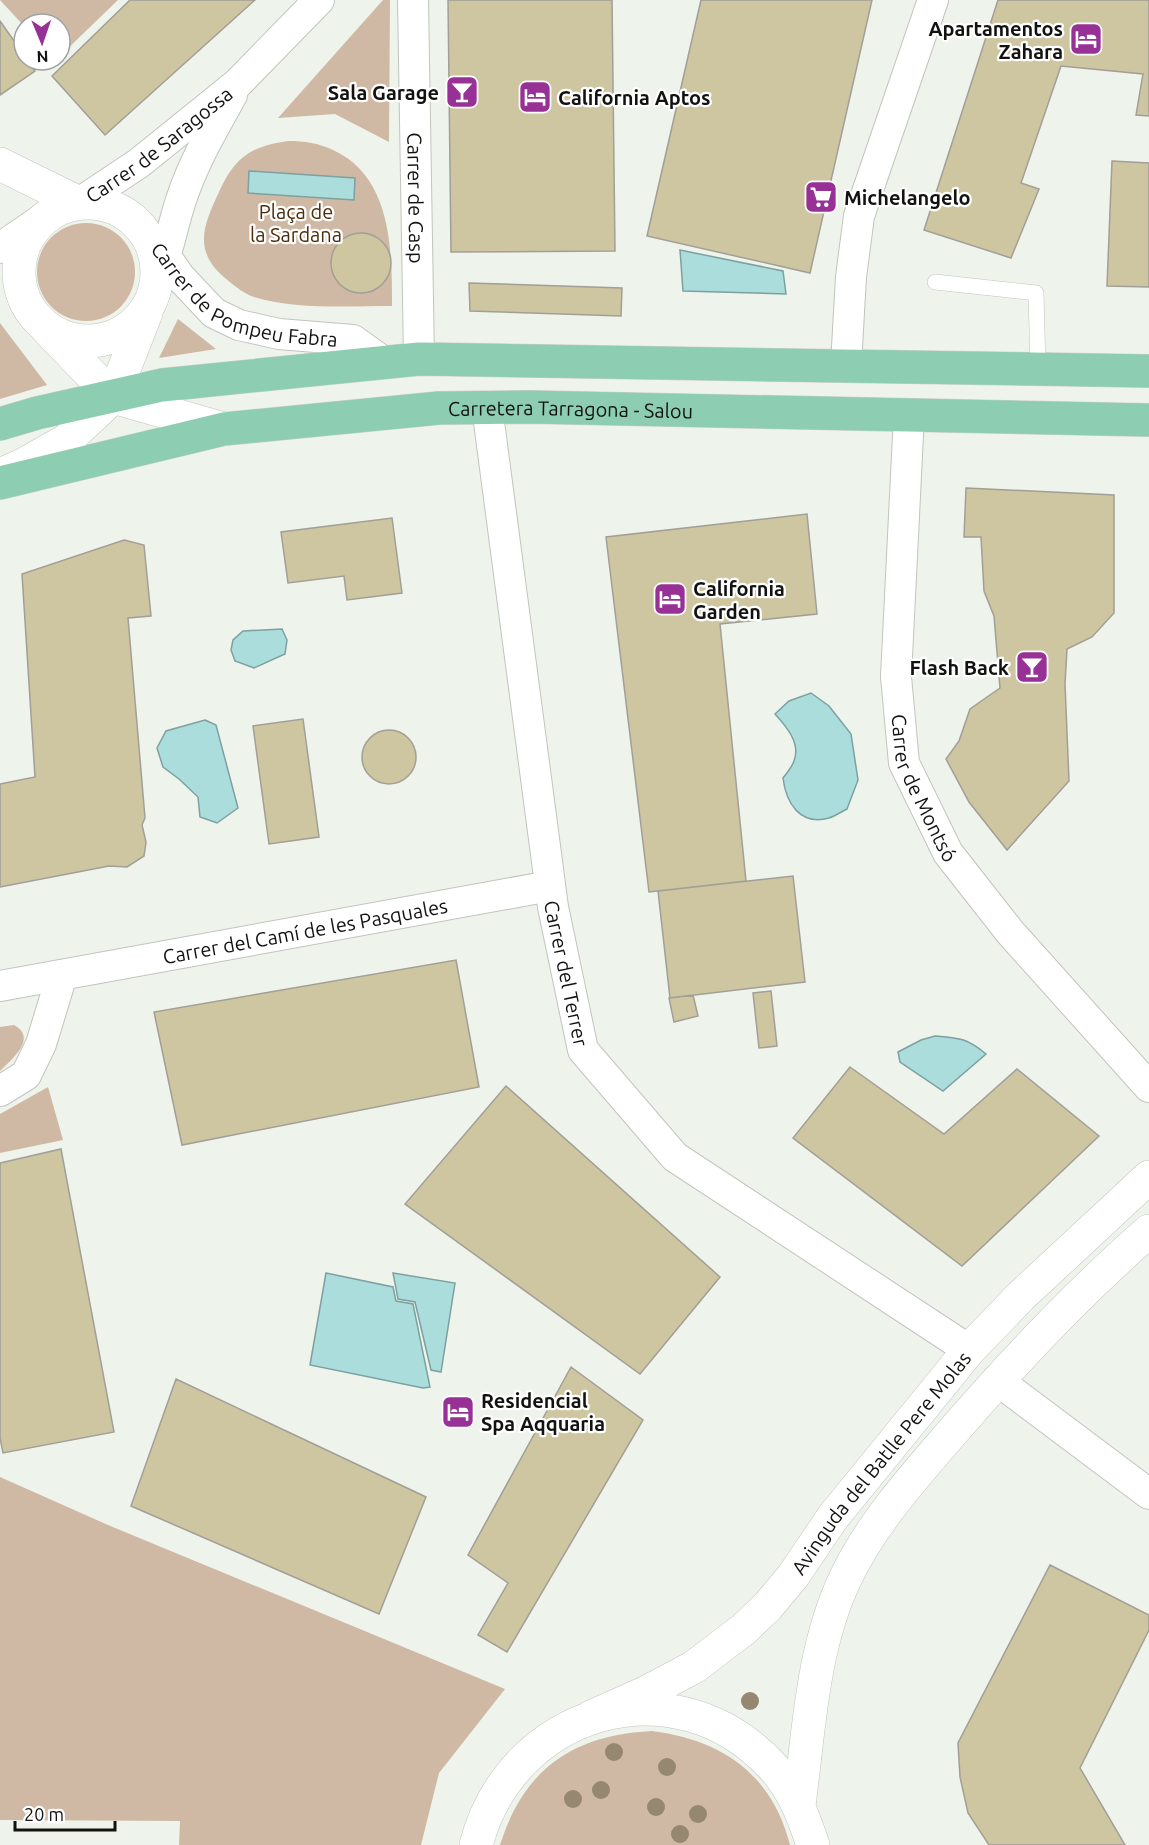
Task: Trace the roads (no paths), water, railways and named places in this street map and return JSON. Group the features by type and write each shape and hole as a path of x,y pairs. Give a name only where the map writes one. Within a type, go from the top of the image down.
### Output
{"main road":[{"path":"0,424 38,412 162,385 419,359 1149,371"},
{"name":"Carretera Tarragona - Salou","path":"0,483 224,429 439,408 488,407 1149,420"}],"street":[{"name":"Carrer de Saragossa","path":"79,203 138,163 237,84 319,0"},
{"name":"Carrer de Casp","path":"413,0 419,359"},
{"path":"846,365 850,277 859,216 933,0"},
{"name":"Carrer de Saragossa","path":"158,278 181,200 208,138 237,84"},
{"path":"0,164 79,203"},
{"path":"0,475 67,440 113,397 158,278 152,245 143,230 130,216 115,208 97,203 79,203 62,208 44,218 0,248 30,309 113,397 224,429"},
{"path":"22,294 19,274 21,253 30,234 44,218"},
{"name":"Carrer de Pompeu Fabra","path":"158,278 180,277 214,313 239,325 279,334 353,340 386,363"},
{"path":"41,322 59,335 81,340 103,339 123,331 140,317 158,278"},
{"name":"Carrer del Terrer","path":"488,407 550,886 583,1050 675,1157 969,1350"},
{"name":"Carrer de Montsó","path":"909,415 896,677 904,763 948,853 1010,932 1149,1087"},
{"name":"Carrer del Camí de les Pasquales","path":"0,986 550,886"},
{"path":"0,1091 26,1075 41,1044 62,975"},
{"name":"Avinguda del Batlle Pere Molas","path":"591,1718 694,1667 744,1629 768,1606 833,1517 969,1350 1021,1296 1149,1177"},
{"name":"Avinguda del Batlle Pere Molas","path":"799,1805 820,1648 844,1579 873,1529 929,1459 1047,1326 1149,1231"},
{"path":"997,1380 1149,1494"},
{"path":"476,1845 482,1822 507,1777 524,1757 545,1741 567,1727 591,1718 616,1712 664,1710 712,1723 734,1734 754,1748 787,1784 799,1805 813,1845"}],"lane":[{"path":"934,282 1036,293 1038,369"}],"water":[{"path":"249,171 355,178 354,200 248,193"},
{"path":"680,250 783,271 786,294 683,291"},
{"path":"282,629 287,640 285,654 254,668 235,661 231,650 233,640 243,631"},
{"path":"811,693 829,706 851,734 858,780 847,809 819,820 802,815 791,804 787,796 783,778 793,763 796,748 788,729 775,714 789,701"},
{"path":"205,720 216,725 238,808 217,823 200,817 198,797 163,767 157,748 166,731"},
{"path":"935,1036 962,1040 986,1054 943,1091 900,1062 898,1052 921,1040"},
{"path":"326,1273 393,1287 396,1301 413,1304 430,1387 423,1388 310,1365"},
{"path":"393,1273 455,1283 441,1372 431,1370 415,1302 398,1299"}],"place":[{"name":"Apartamentos Zahara","path":"1086,39"},
{"name":"Sala Garage","path":"462,92"},
{"name":"California Aptos","path":"535,97"},
{"name":"Michelangelo","path":"821,197"},
{"name":"California Garden","path":"670,599"},
{"name":"Flash Back","path":"1032,667"},
{"name":"Residencial Spa Aqquaria","path":"458,1412"}],"park label":[{"name":"Plaça de la Sardana","path":"296,222"}]}
